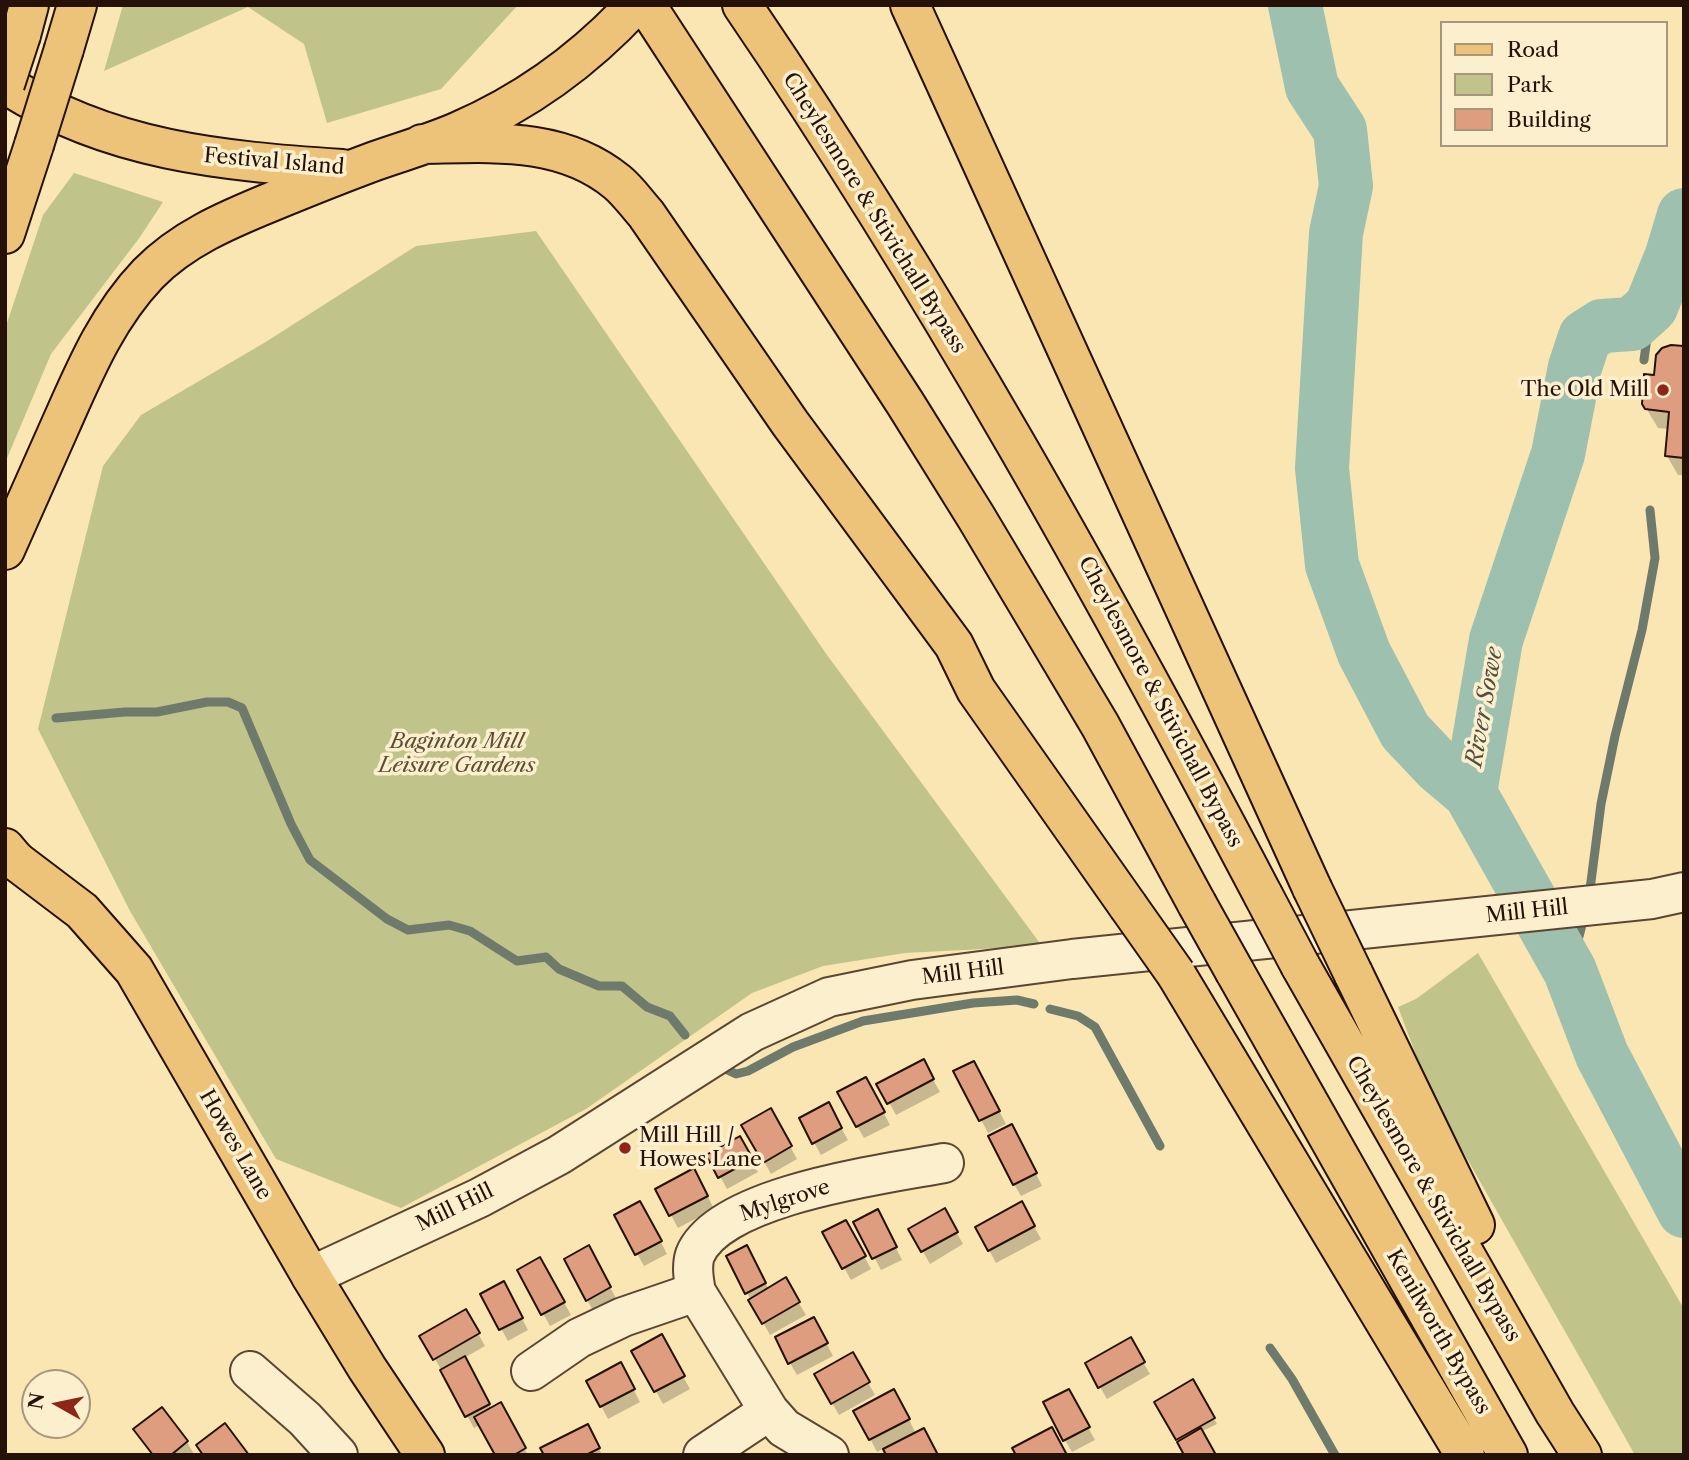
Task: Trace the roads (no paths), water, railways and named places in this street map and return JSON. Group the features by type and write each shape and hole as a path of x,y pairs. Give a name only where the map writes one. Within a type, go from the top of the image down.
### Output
{"main road":[{"path":"5,234 77,5"},
{"name":"Festival Island","path":"5,84 32,101 105,133 155,147 223,160 351,170 458,132 488,117 550,80 608,34 635,5"},
{"path":"646,5 905,403 1100,725 1197,904 1203,972"},
{"name":"Cheylesmore & Stivichall Bypass","path":"742,5 793,80 1045,491 1183,742 1300,965 1555,1413"},
{"path":"910,5 1312,888 1477,1228 1528,1326 1555,1413 1582,1455"},
{"path":"5,84 25,20"},
{"path":"422,144 534,145 577,157 619,184 646,214 790,423 954,645 990,679 1141,905 1203,972 1465,1455"},
{"path":"5,550 99,341 123,304 149,273 194,238 223,222 351,170"},
{"name":"Howes Lane","path":"9,856 82,911 134,970 311,1276 367,1368 425,1455"},
{"name":"Kenilworth Bypass","path":"1203,972 1368,1210 1508,1455"}],"street":[{"name":"Mill Hill","path":"311,1276 502,1186 559,1155 752,1032 829,997 912,980 1072,959 1652,899 1684,892"},
{"name":"Mylgrove","path":"696,1292 693,1271 695,1255 706,1239 726,1221 777,1199 822,1186 944,1163"},
{"path":"531,1371 579,1338 623,1317 696,1292 769,1411 784,1428 829,1455"},
{"path":"250,1371 305,1419 338,1455"},
{"path":"703,1455 769,1411"}],"waterway":[{"path":"1295,5 1312,87 1340,130 1346,186 1336,233 1322,468 1332,565 1364,653 1405,731 1438,766 1470,793"},
{"name":"River Sowe","path":"1684,215 1672,255 1651,307 1632,324 1602,326 1585,337 1575,367 1558,454 1496,640 1470,793 1570,971 1602,1055 1684,1211"},
{"path":"1644,360 1651,307"},
{"path":"1589,897 1601,804 1642,630 1655,558 1650,510"},
{"path":"56,718 157,712 207,702 228,702 242,708 291,824 310,860 387,919 408,930 449,925 470,931 517,961 546,957 559,969 599,986 622,986 647,1007 670,1016 685,1035"},
{"path":"1570,971 1584,917"},
{"path":"719,1066 736,1074 748,1071 793,1047 863,1021 973,1003 1017,1000 1034,1004"},
{"path":"1050,1009 1078,1016 1095,1027 1160,1146"},
{"path":"1270,1348 1292,1379 1335,1455"}],"place":[{"name":"The Old Mill","path":"1663,390"},
{"name":"Mill Hill / Howes Lane","path":"625,1148"}],"park label":[{"name":"Baginton Mill Leisure Gardens","path":"457,754"}]}
